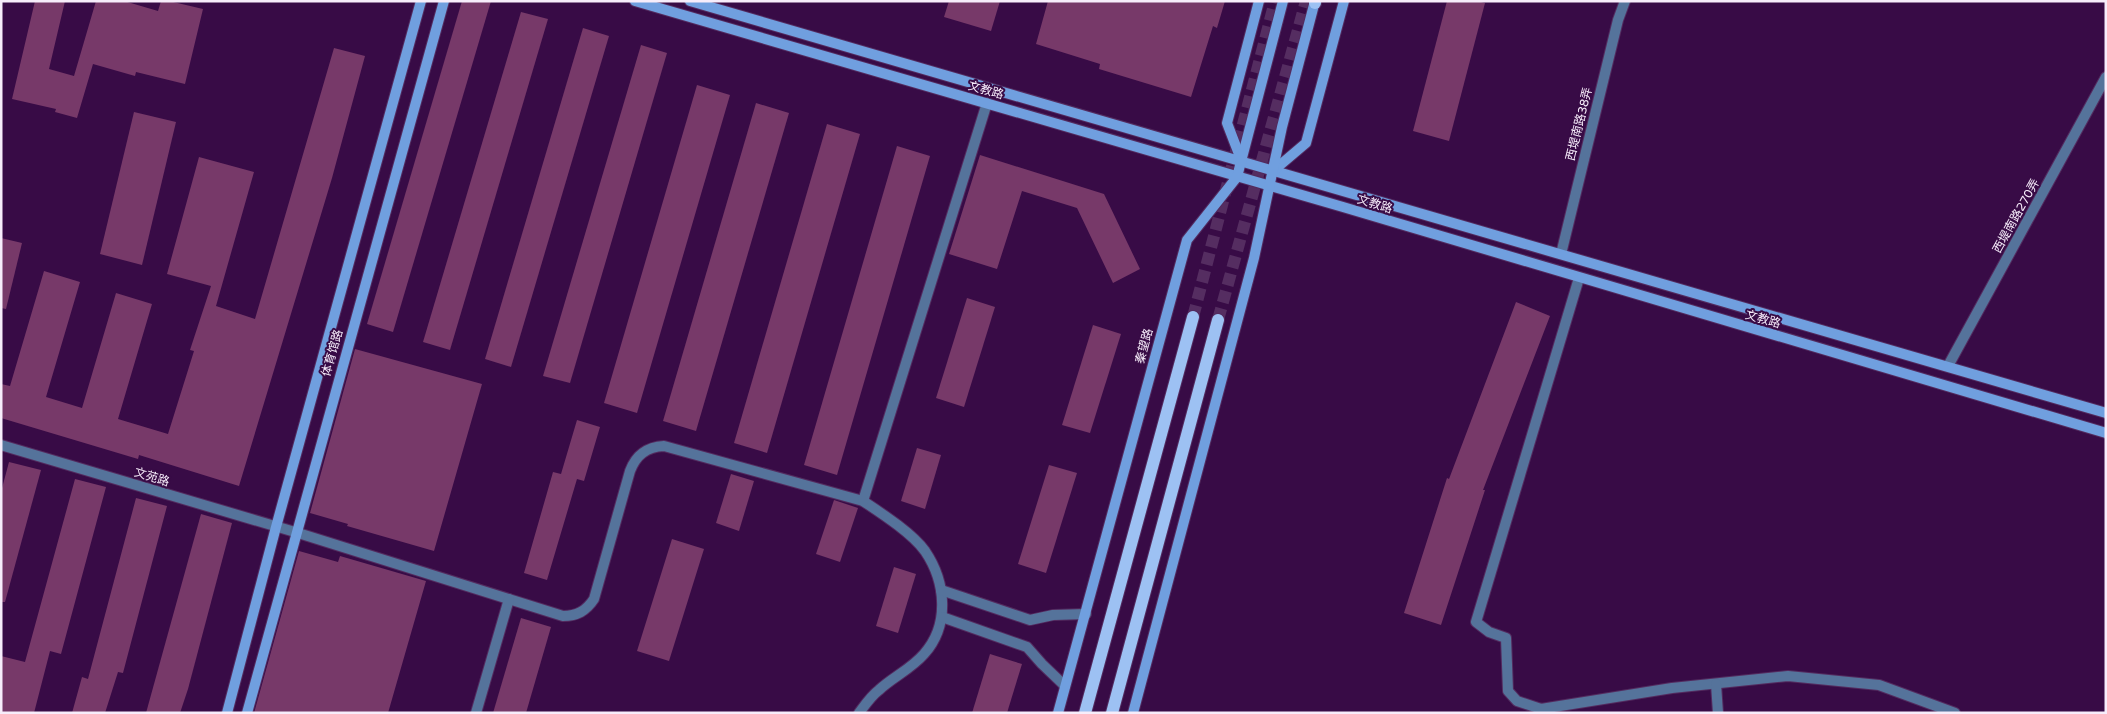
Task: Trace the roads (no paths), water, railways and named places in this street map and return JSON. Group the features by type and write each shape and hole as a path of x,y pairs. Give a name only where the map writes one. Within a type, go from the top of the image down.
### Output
{"main road":[{"path":"1085,713 1193,317"},
{"path":"1112,713 1218,320"}],"street":[{"name":"体育馆路","path":"226,713 421,1"},
{"name":"体育馆路","path":"246,713 444,1"},
{"name":"文教路","path":"635,1 2106,433"},
{"name":"文教路","path":"690,1 2106,413"},
{"path":"1242,162 1227,123 1259,1"},
{"name":"秦望路","path":"1058,713 1187,240 1237,177 1283,1"},
{"path":"1273,171 1306,143 1344,1"},
{"name":"西堤南路38弄","path":"1561,254 1618,20 1625,1"},
{"path":"1133,713 1254,258 1282,127 1315,2"},
{"name":"西堤南路270弄","path":"1948,366 2106,77"},
{"path":"859,713 878,690 904,672 925,654 942,618 943,602 938,574 924,550 891,520 863,501 987,103"},
{"path":"1580,278 1476,622 1490,632 1506,638 1508,691 1517,701 1541,708 1672,688 1788,676 1879,685 1955,713"},
{"name":"文苑路","path":"1,445 295,532 563,616 572,616 588,607 594,599 633,462 646,450 654,446 664,446 863,501"},
{"path":"940,590 1030,620 1053,615 1086,614"},
{"path":"476,713 509,599"},
{"path":"942,618 1027,647 1066,686"},
{"path":"1716,684 1718,713"}],"tunnel":[{"path":"1193,317 1275,1"},
{"path":"1218,320 1306,1"}]}
